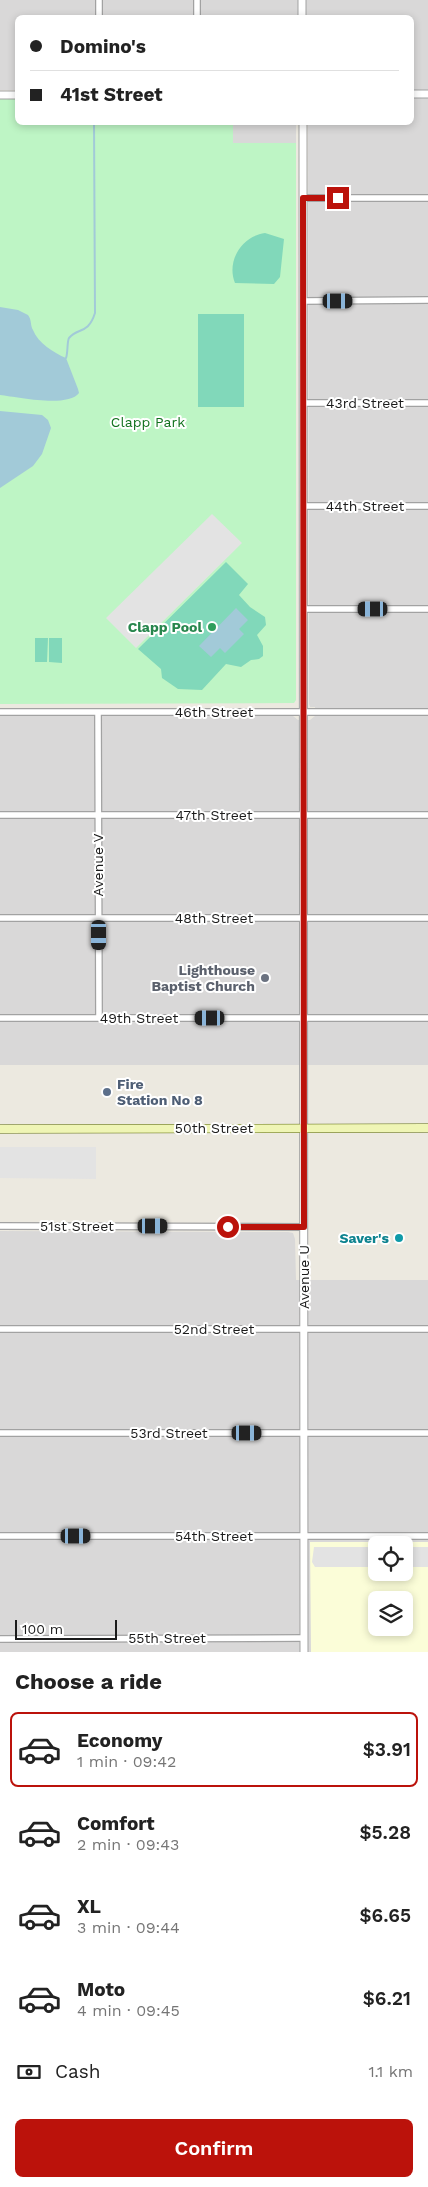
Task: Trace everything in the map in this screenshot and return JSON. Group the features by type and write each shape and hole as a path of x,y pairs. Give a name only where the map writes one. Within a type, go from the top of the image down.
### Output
{"main road":[{"name":"50th Street","path":"0,1128 428,1128"}],"street":[{"path":"98,15 99,0"},
{"path":"197,0 197,15"},
{"path":"302,0 302,15"},
{"path":"0,94 15,94"},
{"path":"414,94 428,94"},
{"name":"Avenue U","path":"303,125 304,1652"},
{"path":"303,198 428,198"},
{"path":"303,301 428,300"},
{"name":"43rd Street","path":"303,403 428,403"},
{"name":"44th Street","path":"303,506 428,506"},
{"path":"303,609 428,609"},
{"name":"46th Street","path":"0,712 428,712"},
{"name":"Avenue V","path":"98,712 99,1018"},
{"name":"47th Street","path":"0,816 428,815"},
{"name":"48th Street","path":"0,918 428,918"},
{"name":"49th Street","path":"0,1018 428,1018"},
{"name":"51st Street","path":"0,1226 304,1227"},
{"name":"52nd Street","path":"0,1330 428,1329"},
{"name":"53rd Street","path":"0,1433 428,1433"},
{"name":"54th Street","path":"0,1536 428,1536"},
{"name":"55th Street","path":"0,1639 304,1638"}],"shaded area":[{"path":"0,0 428,0 428,1065 0,1065 0,716 293,716 298,720 310,720 315,716 315,707 310,707 309,704 308,125 414,125 414,15 15,15 15,90 0,90"},
{"path":"233,125 296,125 296,143 233,143"},
{"path":"212,514 242,543 136,648 106,618"},
{"path":"0,1147 96,1147 96,1179 0,1178"},
{"path":"0,1231 288,1232 293,1233 295,1239 296,1280 428,1280 428,1652 0,1652"},
{"path":"310,1542 368,1542 368,1581 413,1581 413,1542 428,1542 428,1652 311,1652"},
{"path":"314,1547 368,1547 368,1567 315,1567 312,1562"},
{"path":"413,1547 428,1547 428,1567 413,1567"}],"green space":[{"name":"Clapp Park","path":"0,99 15,99 15,125 233,125 233,143 296,143 296,700 294,703 0,704"},
{"path":"265,233 284,239 280,277 274,284 235,283 233,266 234,258 238,251 249,239"},
{"path":"198,314 244,314 244,407 198,407"},
{"name":"Clapp Pool","path":"226,562 248,584 239,595 250,607 265,617 266,625 257,635 263,646 263,656 259,659 251,660 241,667 226,664 202,690 178,689 162,678 161,669 138,649"},
{"path":"35,638 48,638 47,662 35,662"},
{"path":"49,638 62,638 62,663 49,662"}],"water":[{"path":"0,307 18,310 28,315 35,335 42,343 66,358 79,393 64,400 54,401 0,395"},
{"path":"0,411 42,415 48,420 51,428 42,454 33,466 0,488"},
{"path":"236,608 248,620 239,629 244,634 225,653 220,648 211,657 199,646"}],"waterway":[{"path":"66,358 69,338 86,328 95,313 94,125"}],"place":[{"name":"Clapp Pool","path":"212,627"},
{"name":"Lighthouse Baptist Church","path":"265,978"},
{"name":"Fire Station No 8","path":"107,1092"},
{"name":"Saver's","path":"399,1238"}],"route":[{"path":"228,1227 304,1227 303,198 338,198"}]}
